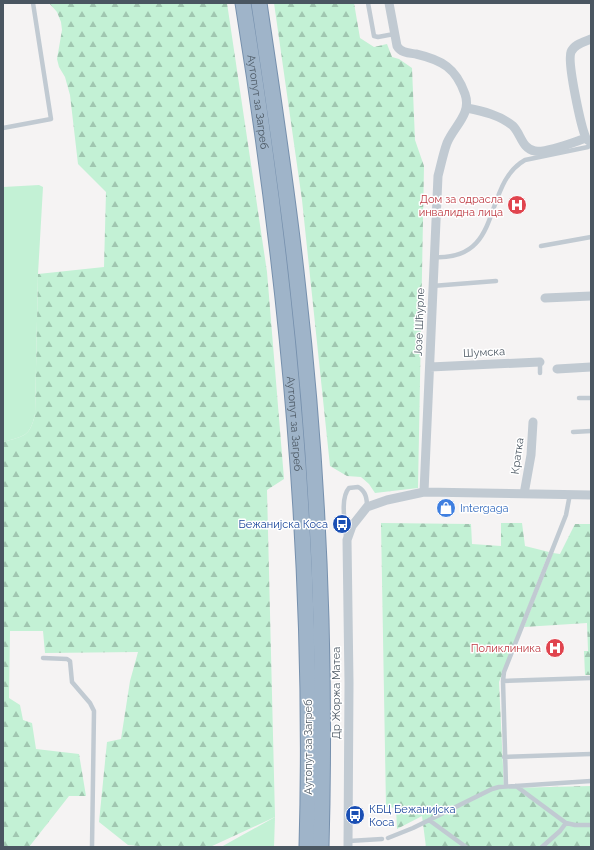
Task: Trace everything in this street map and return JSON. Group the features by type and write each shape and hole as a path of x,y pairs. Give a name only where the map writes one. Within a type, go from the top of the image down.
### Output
{"highway":[{"name":"Аутопут за Загреб","path":"243,3 276,225 286,314 299,463 308,678 307,847"},
{"name":"Аутопут за Загреб","path":"259,3 290,215 312,446 321,627 323,750 321,847"}],"street":[{"path":"389,3 394,34 397,46 401,51 438,60 449,67 463,91 467,108 492,114 507,123 516,130 524,144 533,150 588,142 572,81 570,60 572,50 591,39"},
{"name":"Јозе Шћурле","path":"424,492 438,176 447,143 467,108"},
{"path":"545,298 591,296"},
{"name":"Шумска","path":"430,367 540,362"},
{"path":"557,369 591,367"},
{"name":"Кратка","path":"524,494 531,455 533,422"},
{"path":"347,540 352,526 367,508 387,500 424,492 591,495"},
{"name":"Др Жоржа Матеа","path":"347,540 349,683 348,844"}],"lane":[{"path":"3,128 51,119 33,3"},
{"path":"368,3 374,36 378,37 394,34"},
{"path":"434,257 452,256 466,251 478,242 486,229 508,174 519,163 588,142"},
{"path":"541,246 591,236"},
{"path":"432,286 496,281"},
{"path":"540,362 540,373"},
{"path":"579,398 591,398"},
{"path":"573,432 591,432"},
{"path":"347,540 344,502 345,494 349,488 358,487 363,490 367,500 367,508"},
{"path":"506,786 504,757 504,672 566,515 570,494"},
{"path":"43,658 67,659 70,662 72,682 90,703 94,711 92,847"},
{"path":"503,681 591,678"},
{"path":"504,757 591,754"},
{"path":"388,838 492,789 506,786 591,782"},
{"path":"516,786 566,823 591,825"},
{"path":"429,820 466,847"},
{"path":"542,847 560,831 566,823"},
{"path":"348,844 382,839"}],"green space":[{"path":"49,3 227,3 267,272 284,479 267,490 275,817 210,847 147,847 128,845 99,822 107,742 121,739 130,681 138,652 45,653 43,631 10,631 9,698 20,705 23,720 32,723 36,749 79,754 86,796 69,796 29,847 3,847 3,442 21,437 25,434 31,427 35,414 38,274 104,267 106,192 78,164 70,95 65,77 59,67 57,59 62,30 61,22 57,12"},
{"path":"274,3 354,3 360,38 374,47 387,44 392,57 399,59 412,68 415,140 424,166 418,488 375,493 369,484 361,477 347,476 330,466 302,200"},
{"path":"39,185 43,187 38,274 35,414 31,427 25,434 21,437 3,442 3,187"},
{"path":"381,523 471,524 472,544 501,546 501,523 522,523 525,546 549,552 499,682 504,788 591,786 591,847 426,847 422,816 397,829 396,808 386,807"},
{"path":"575,524 591,524 591,675 585,675 584,651 588,651 587,623 524,627 553,553 560,554"},
{"path":"275,817 274,847 221,847"}],"place":[{"name":"Дом за одрасла инвалидна лица","path":"517,205"},
{"name":"Intergaga","path":"446,508"},
{"name":"Бежанијска Коса","path":"342,524"},
{"name":"Поликлиника","path":"555,648"},
{"name":"КБЦ Бежанијска Коса","path":"355,815"}]}
